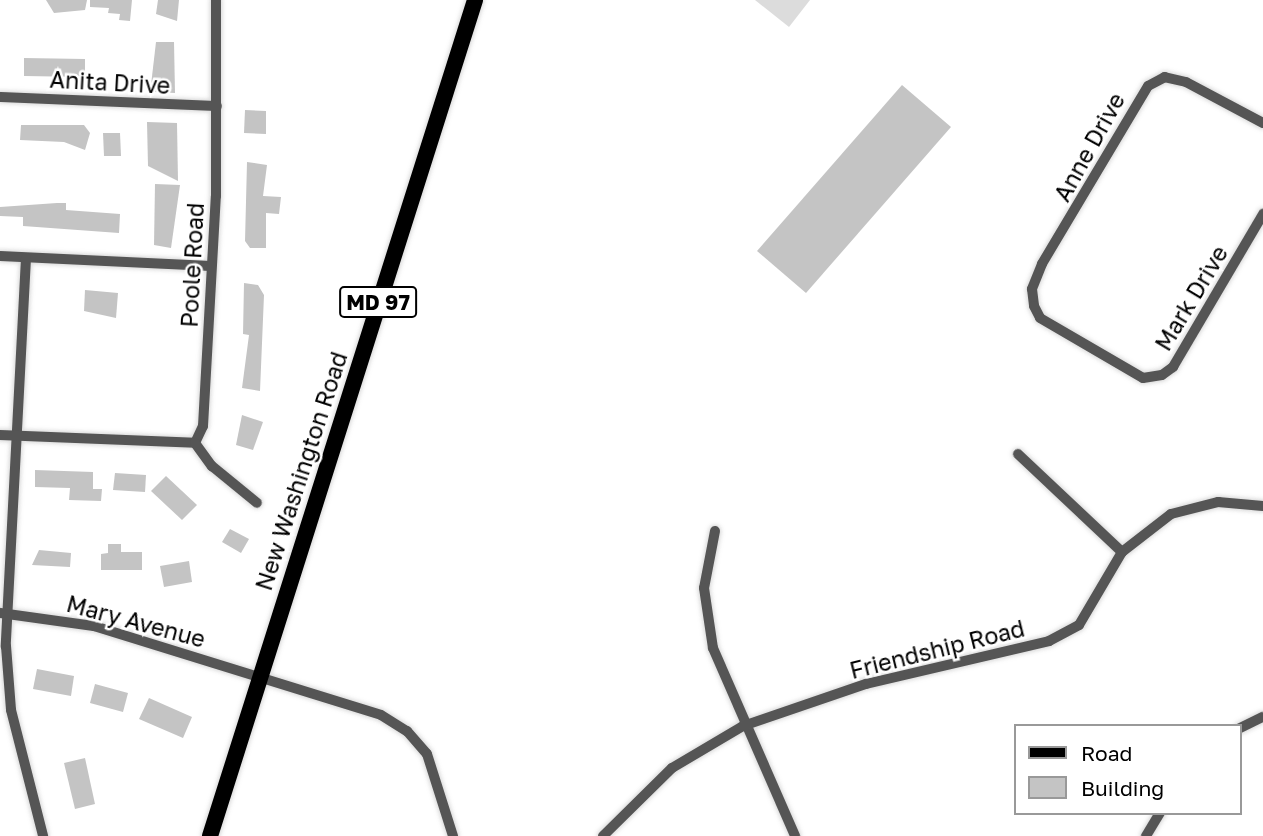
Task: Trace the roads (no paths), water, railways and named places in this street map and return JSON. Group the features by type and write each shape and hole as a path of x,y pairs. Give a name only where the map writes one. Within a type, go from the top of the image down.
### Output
{"main road":[{"name":"New Washington Road","path":"210,836 475,0"}],"street":[{"name":"Poole Road","path":"195,443 203,426 211,267 218,106 216,0"},
{"name":"Anne Drive","path":"1065,229 1135,102 1155,81 1186,82 1263,123"},
{"name":"Anita Drive","path":"0,97 218,106"},
{"name":"Mark Drive","path":"1065,229 1032,289 1040,318 1143,377 1173,367 1263,214"},
{"path":"0,257 211,267"},
{"path":"26,258 4,613 11,710 43,836"},
{"path":"0,435 195,443 212,467 257,503"},
{"path":"1018,454 1122,552"},
{"name":"Friendship Road","path":"603,836 672,768 743,726 866,684 1058,637 1079,625 1098,601 1122,552 1171,514 1218,502 1263,506"},
{"path":"715,531 705,567 706,611 743,726 795,836"},
{"name":"Mary Avenue","path":"4,613 94,626 260,676"},
{"path":"260,676 371,711 407,731 434,769 453,836"},
{"path":"1242,727 1263,717"},
{"path":"1146,836 1159,815"}]}
